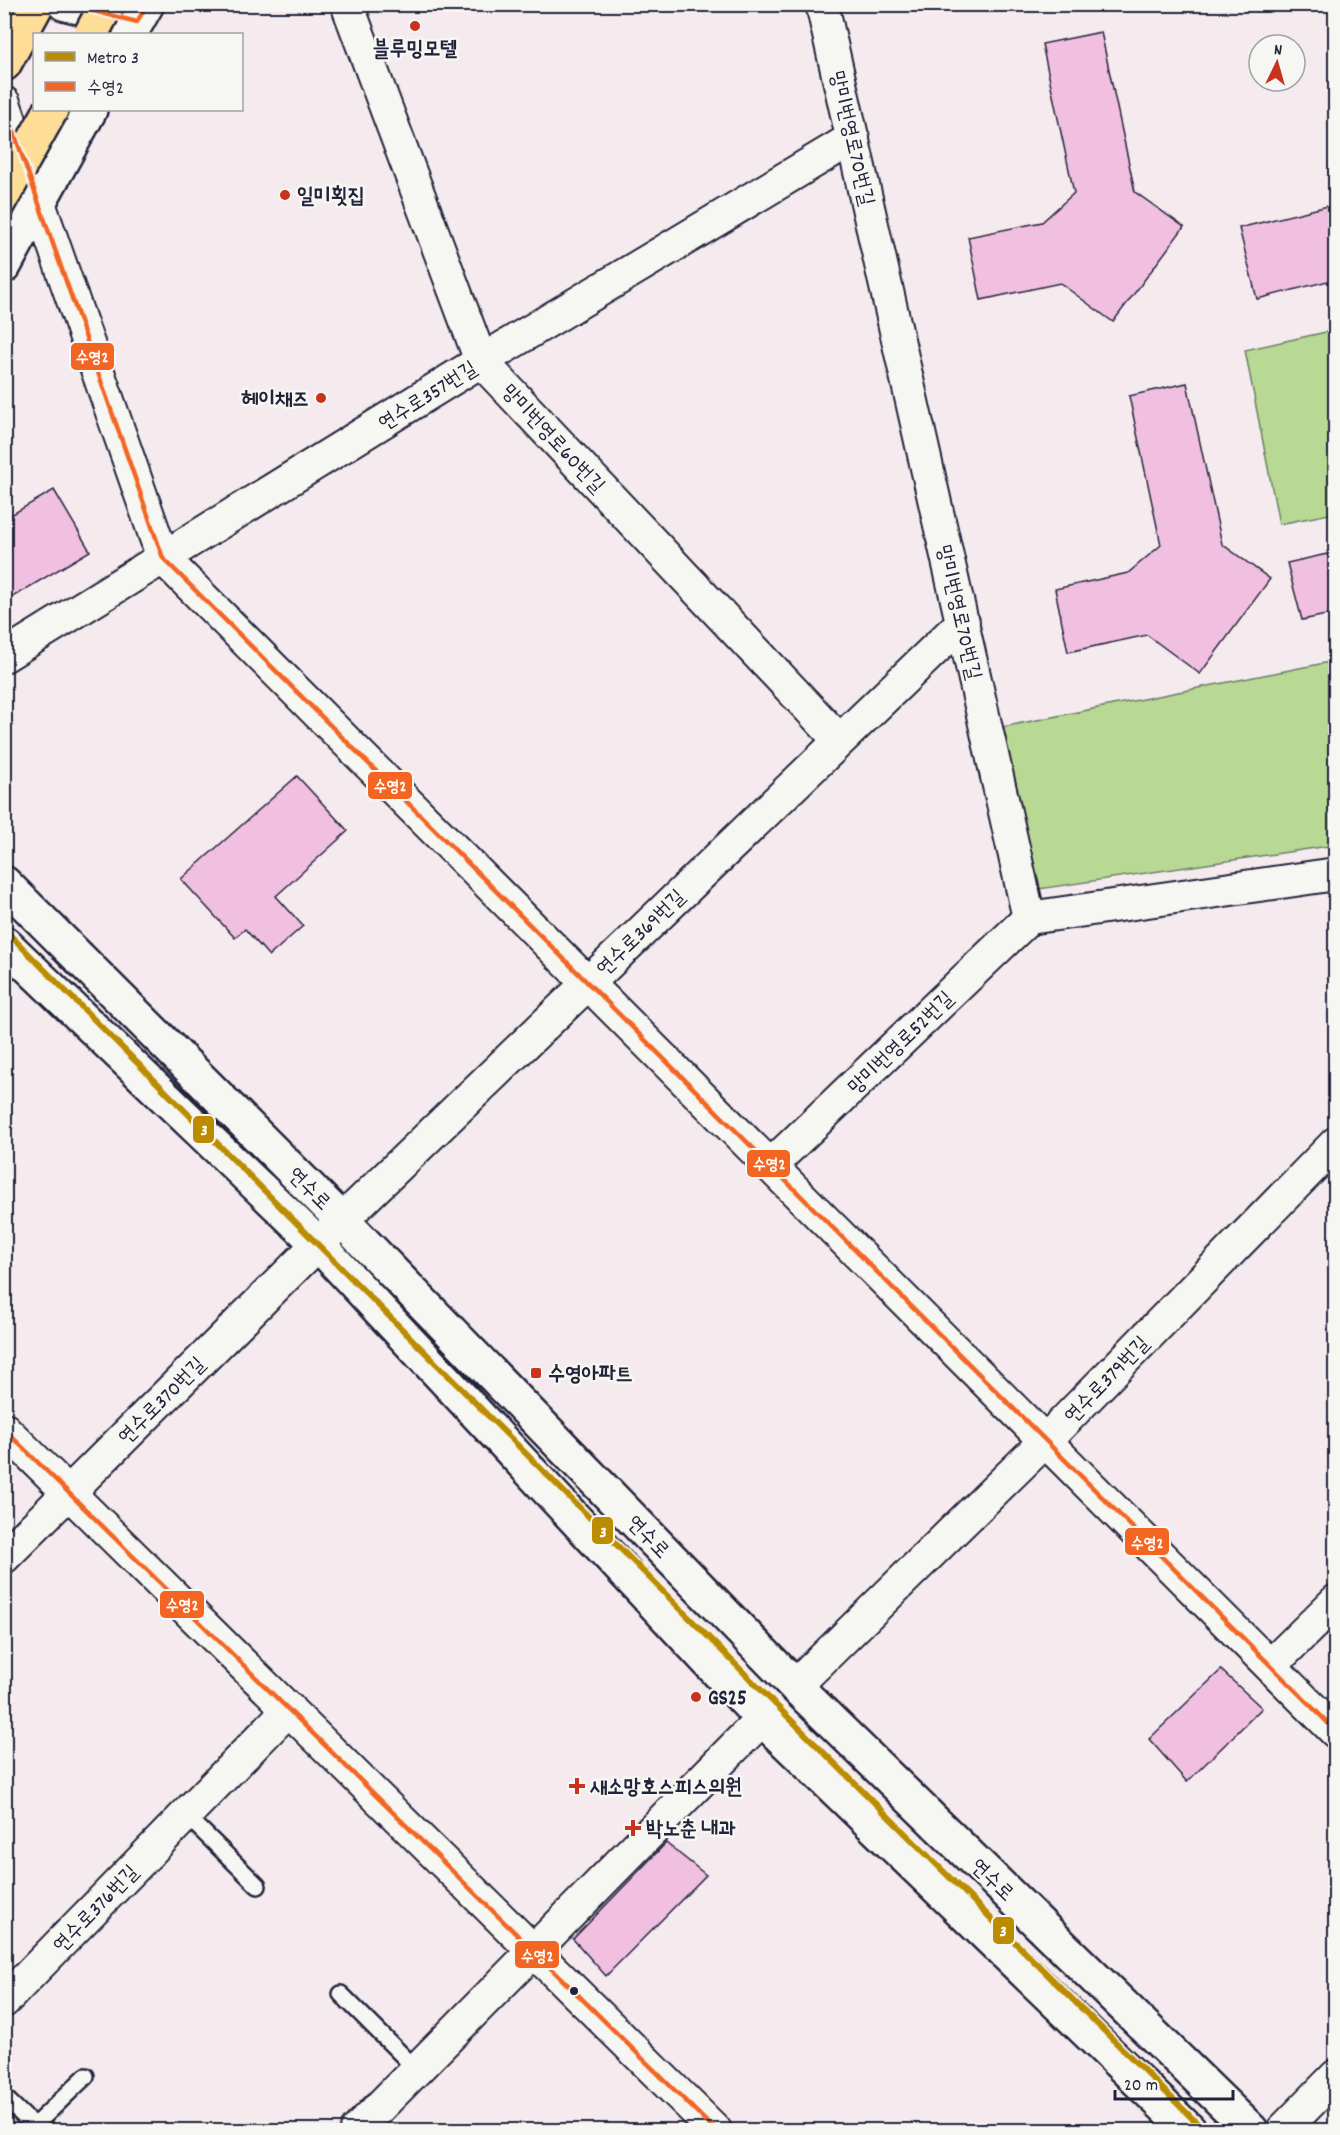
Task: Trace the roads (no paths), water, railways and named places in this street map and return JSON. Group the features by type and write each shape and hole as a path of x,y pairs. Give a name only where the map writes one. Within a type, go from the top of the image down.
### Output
{"highway":[{"path":"4,64 37,4"},
{"path":"92,33 107,4"},
{"path":"4,194 50,111"}],"main road":[{"path":"4,266 89,111"},
{"name":"연수로","path":"4,883 342,1220 795,1686 1251,2130"},
{"name":"연수로","path":"4,943 318,1244 762,1719 1189,2130"}],"street":[{"path":"64,4 138,20"},
{"name":"망미번영로60번길","path":"347,4 481,361 839,740"},
{"name":"망미번영로70번길","path":"822,4 1029,918"},
{"path":"4,102 163,558 1335,1731"},
{"name":"연수로357번길","path":"4,656 481,361 853,138"},
{"name":"연수로369번길","path":"318,1244 963,622"},
{"path":"1029,918 1335,874"},
{"name":"망미번영로52번길","path":"771,1166 1029,918"},
{"name":"연수로379번길","path":"795,1686 1045,1441 1335,1143"},
{"name":"연수로370번길","path":"4,1557 318,1244"},
{"path":"4,1429 715,2130"},
{"path":"1270,1666 1335,1601"},
{"name":"연수로376번길","path":"4,2001 289,1709"},
{"path":"357,2130 762,1719"},
{"path":"1283,2130 1335,2076"}],"lane":[{"path":"186,1815 258,1886"},
{"path":"341,1994 417,2070"},
{"path":"4,2097 34,2126 86,2076"}],"metro line":[{"name":"3","path":"4,929 771,1700 1204,2130"}],"place":[{"name":"블루밍모텔","path":"415,26"},
{"name":"일미횟집","path":"285,195"},
{"name":"헤이채즈","path":"321,398"},
{"name":"수영아파트","path":"536,1373"},
{"name":"GS25","path":"696,1697"},
{"name":"새소망호스피스의원","path":"577,1786"},
{"name":"박노춘 내과","path":"633,1828"}]}
